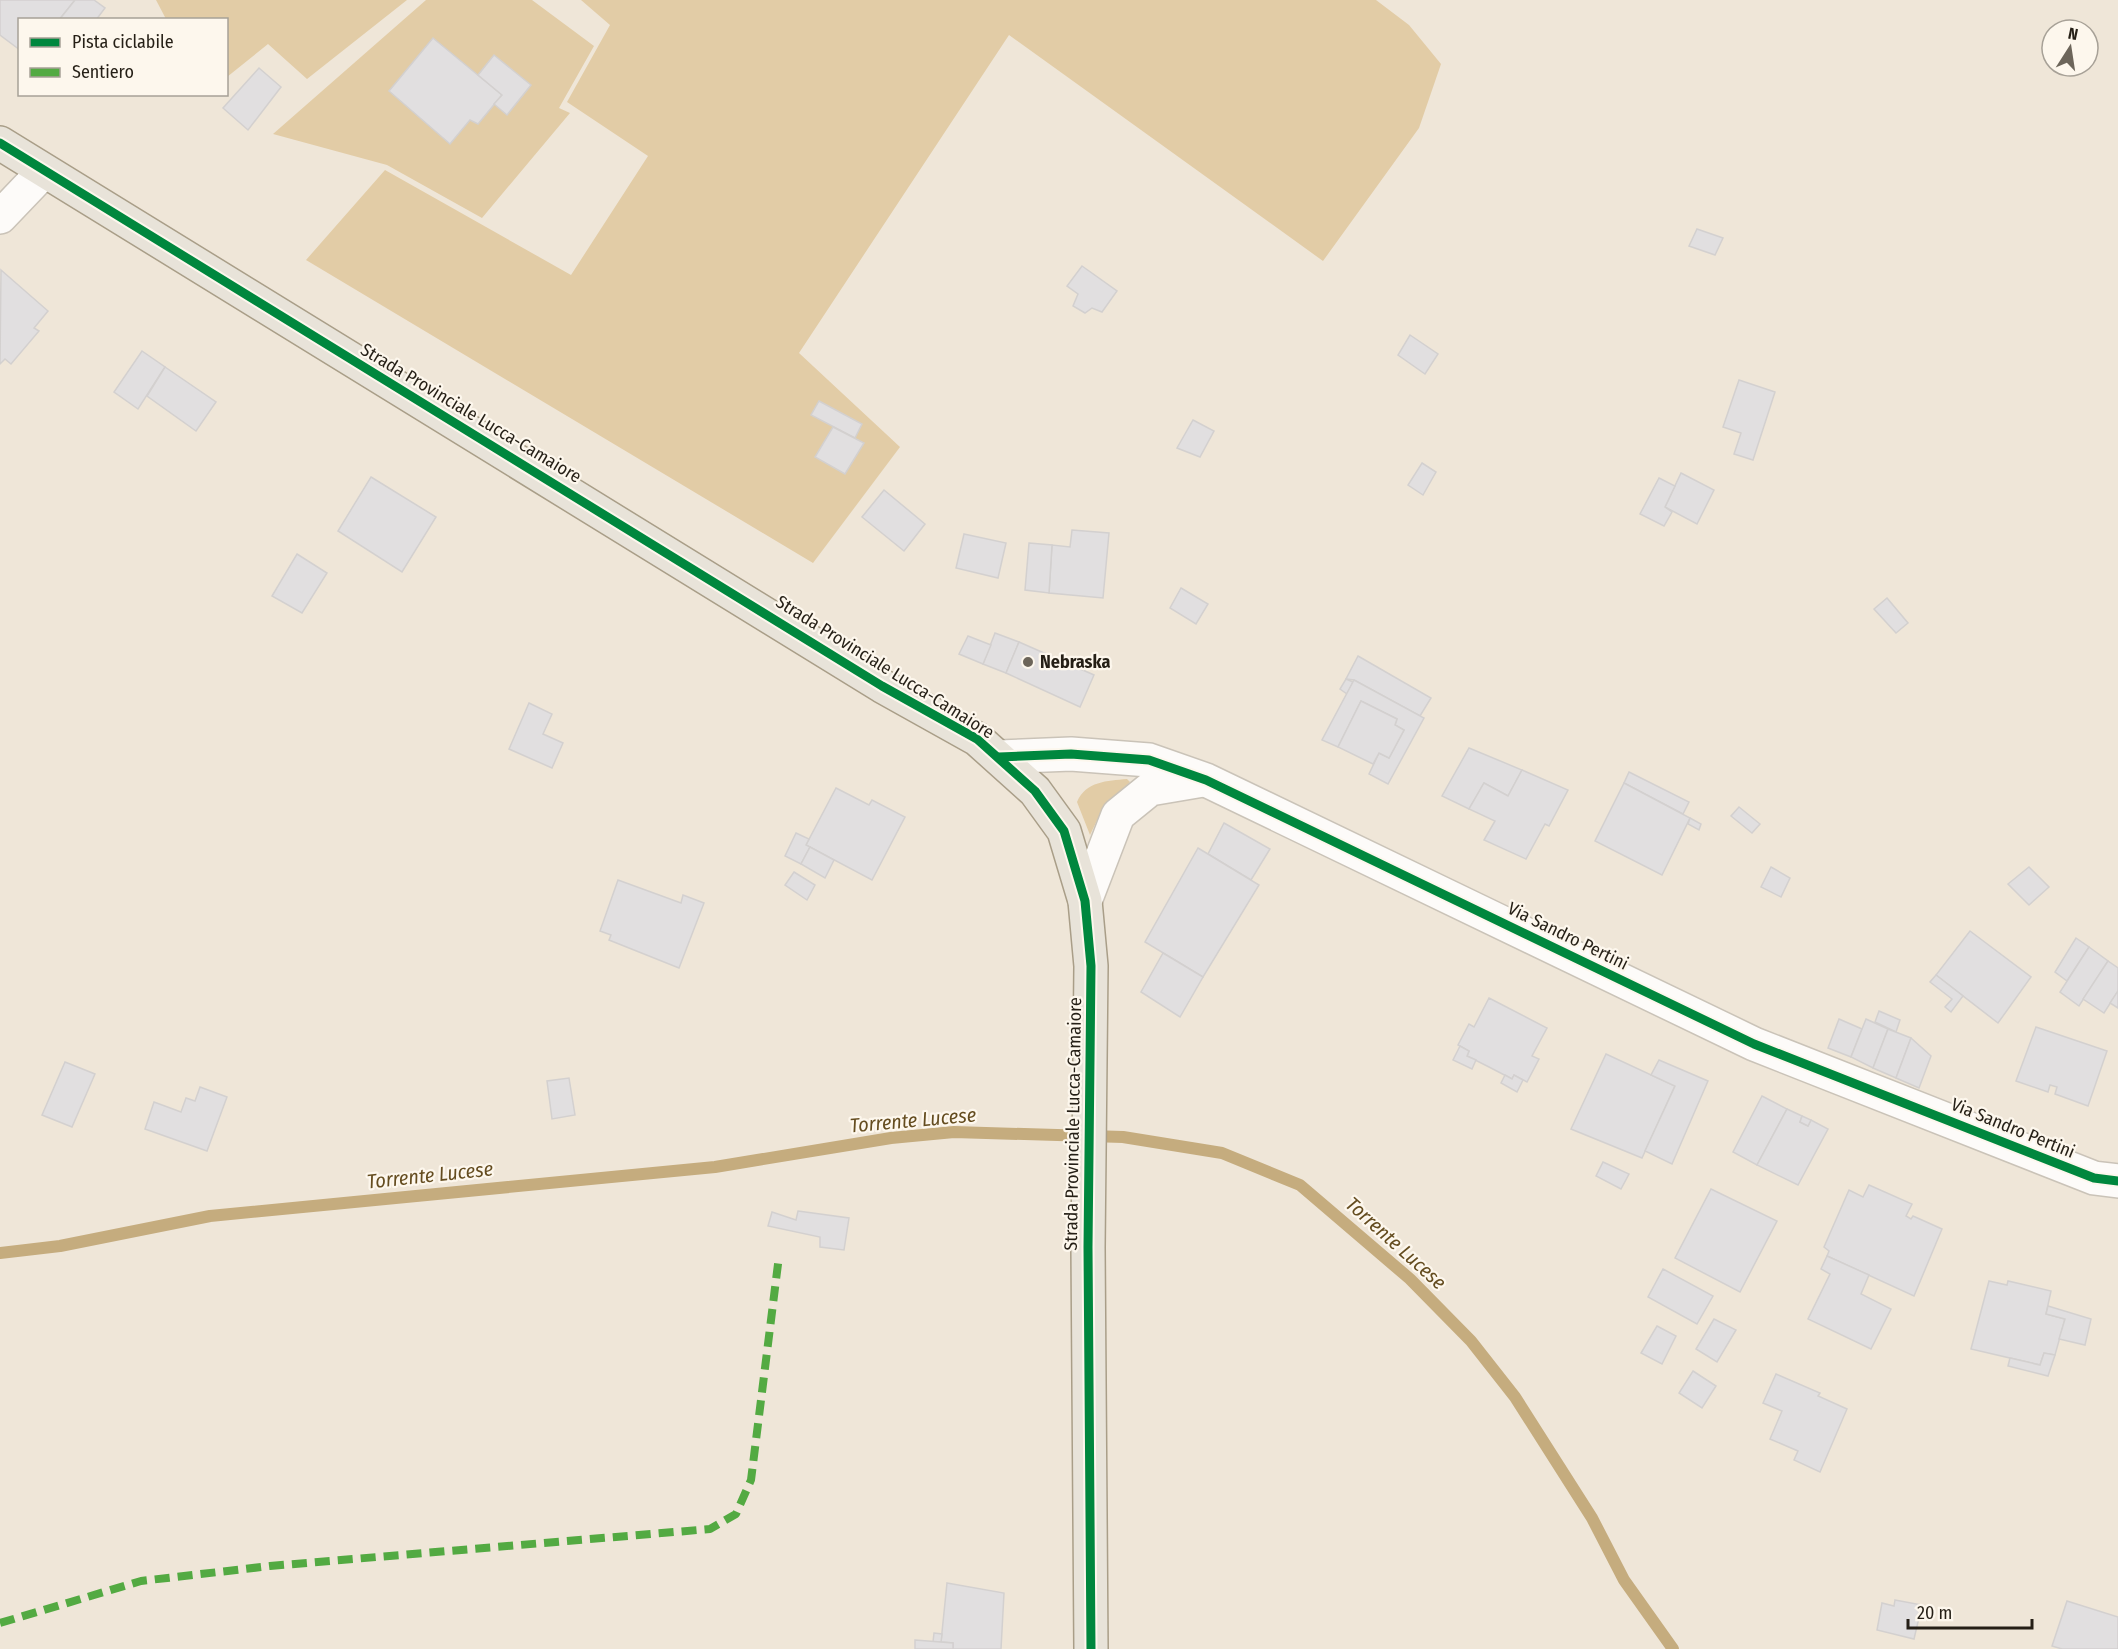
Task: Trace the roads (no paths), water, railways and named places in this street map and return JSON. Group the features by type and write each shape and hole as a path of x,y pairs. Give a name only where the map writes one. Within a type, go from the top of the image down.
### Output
{"main road":[{"name":"Strada Provinciale Lucca-Camaiore","path":"0,143 882,686 977,739 1035,790 1064,831 1085,901 1091,966 1088,1247 1091,1649"}],"street":[{"path":"0,217 44,171"},
{"name":"Via Sandro Pertini","path":"999,758 1071,754 1149,760 1206,780 1754,1044 2094,1178 2118,1181"},
{"path":"1085,901 1118,814 1150,789 1206,780"}],"waterway":[{"name":"Torrente Lucese","path":"0,1253 60,1246 210,1216 715,1167 891,1138 954,1132 1123,1137 1222,1153 1300,1185 1410,1279 1471,1341 1515,1397 1592,1518 1624,1580 1673,1649"}],"place":[{"name":"Nebraska","path":"1028,662"}]}
